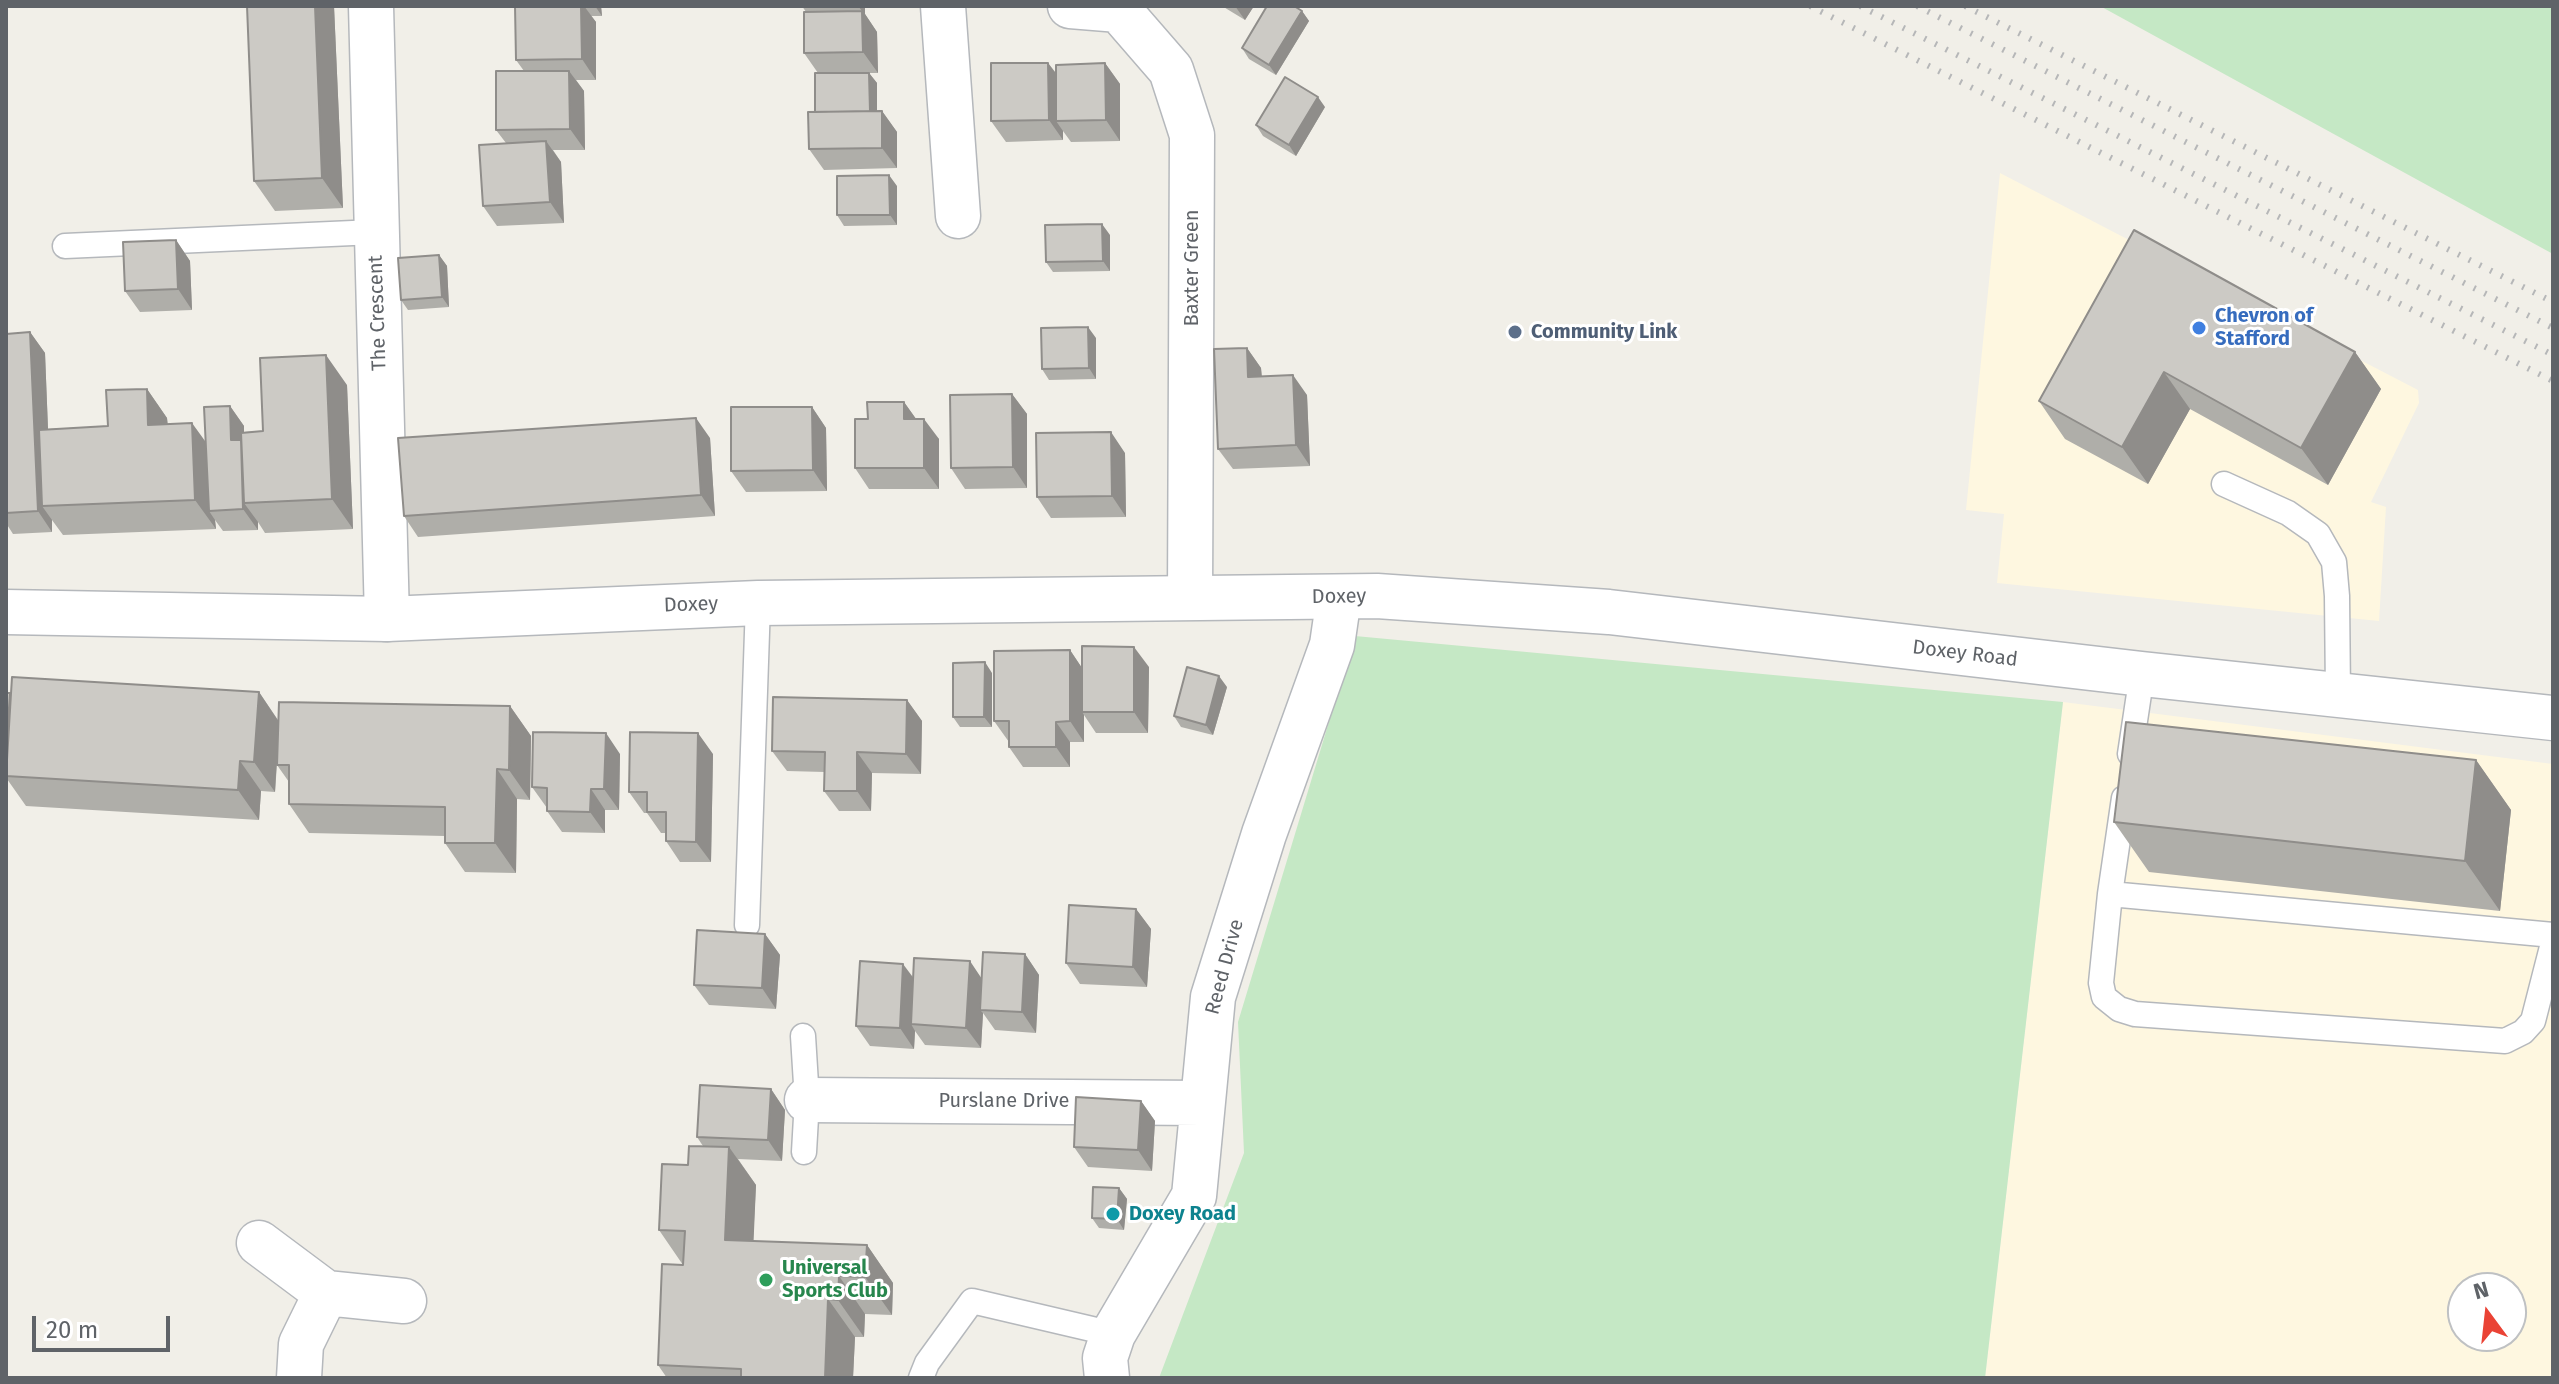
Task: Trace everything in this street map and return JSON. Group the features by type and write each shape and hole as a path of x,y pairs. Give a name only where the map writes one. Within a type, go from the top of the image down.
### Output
{"street":[{"name":"The Crescent","path":"371,6 387,619"},
{"path":"943,6 958,216"},
{"name":"Baxter Green","path":"1070,6 1119,10 1171,70 1192,135 1190,597"},
{"name":"Doxey","path":"6,612 387,619 758,603 1358,597"},
{"name":"Doxey Road","path":"1358,597 1609,612 2553,718"},
{"name":"Reed Drive","path":"1107,1378 1105,1358 1113,1334 1194,1196 1213,997 1264,834 1332,645 1358,597"},
{"name":"Purslane Drive","path":"807,1100 1201,1103"},
{"path":"259,1243 326,1293 404,1301"},
{"path":"299,1378 301,1344 326,1293"}],"lane":[{"path":"65,246 375,232"},
{"path":"2224,484 2288,513 2318,534 2334,562 2338,695"},
{"path":"747,925 758,603"},
{"path":"2142,674 2110,894 2101,983 2104,997 2119,1009 2135,1014 2505,1041 2523,1032 2533,1021 2553,943"},
{"path":"2110,894 2553,935"},
{"path":"803,1036 807,1100 804,1152"},
{"path":"921,1378 927,1363 972,1301 1113,1334"}],"shaded area":[{"path":"2000,173 2418,390 2419,403 2371,502 2386,507 2379,621 1997,583 2004,514 1966,510"},
{"path":"2063,702 2553,764 2553,1378 1985,1378"}],"green space":[{"path":"2100,6 2553,6 2553,254 2299,115"},
{"path":"1355,636 2063,702 1985,1378 1159,1378 1244,1153 1238,1022"}],"building":[{"path":"247,6 315,6 322,178 254,181"},
{"path":"515,6 581,6 582,59 516,60"},
{"path":"1267,6 1294,6 1302,11 1269,65 1242,48"},
{"path":"862,11 863,52 804,53 804,12"},
{"path":"991,63 1048,63 1049,120 991,121"},
{"path":"1105,63 1106,120 1056,121 1056,65"},
{"path":"496,71 569,71 570,129 496,130"},
{"path":"815,73 869,73 870,111 815,112"},
{"path":"1285,77 1318,97 1289,145 1256,125"},
{"path":"882,111 882,148 809,149 808,112"},
{"path":"546,141 550,202 483,206 479,145"},
{"path":"889,175 890,215 837,215 837,176"},
{"path":"1102,224 1103,261 1046,262 1045,225"},
{"name":"Chevron of Stafford","path":"2134,230 2355,352 2301,448 2164,372 2122,447 2039,401"},
{"path":"176,240 178,289 125,291 123,242"},
{"path":"439,255 442,297 401,300 398,258"},
{"path":"1088,327 1089,368 1042,369 1041,328"},
{"path":"30,332 38,511 6,513 6,334"},
{"path":"1247,348 1248,377 1293,375 1296,445 1218,449 1214,349"},
{"path":"326,355 332,499 244,503 241,433 263,431 260,358"},
{"path":"147,389 148,425 192,423 195,500 42,506 39,430 108,426 106,390"},
{"path":"1012,394 1013,467 951,468 950,395"},
{"path":"867,402 904,402 904,419 924,419 924,468 855,468 855,419 868,419"},
{"path":"230,406 231,440 241,440 243,509 209,511 204,407"},
{"path":"731,407 812,407 813,470 731,471"},
{"path":"696,418 701,495 404,516 398,438"},
{"path":"1111,432 1112,496 1037,497 1036,433"},
{"path":"1082,646 1134,647 1134,712 1082,712"},
{"path":"1070,650 1070,721 1056,722 1056,747 1009,747 1009,721 994,721 994,651"},
{"path":"985,662 984,717 953,717 953,663"},
{"path":"1187,667 1219,676 1206,725 1174,716"},
{"path":"12,677 259,692 254,762 240,761 238,790 6,776"},
{"path":"6,693 10,693 6,752"},
{"path":"773,697 907,700 906,754 857,752 857,791 824,791 825,752 772,751"},
{"path":"279,702 510,706 509,770 497,769 495,843 445,843 445,807 289,804 289,765 277,765"},
{"path":"2126,722 2476,760 2465,861 2114,822"},
{"path":"533,732 606,733 604,789 591,789 590,812 547,811 547,788 532,787"},
{"path":"630,732 698,733 696,842 666,841 666,812 647,812 647,792 629,792"},
{"path":"1069,905 1136,909 1133,967 1066,963"},
{"path":"697,930 765,934 762,988 694,985"},
{"path":"983,952 1025,954 1022,1012 980,1010"},
{"path":"914,958 970,961 966,1028 911,1024"},
{"path":"860,961 903,964 900,1028 856,1026"},
{"path":"700,1085 771,1089 768,1140 697,1137"},
{"path":"1076,1097 1141,1101 1138,1150 1074,1147"},
{"name":"Universal Sports Club","path":"689,1146 729,1147 725,1240 867,1245 865,1277 839,1276 838,1300 828,1299 825,1378 741,1378 741,1369 658,1365 662,1264 683,1265 685,1231 659,1230 662,1164 688,1165"},
{"path":"1093,1187 1119,1188 1117,1219 1092,1218"}],"railway":[{"path":"1810,6 2553,381"},
{"path":"1860,6 2553,355"},
{"path":"1917,6 2553,328"},
{"path":"1965,6 2553,302"}],"place":[{"name":"Chevron of Stafford","path":"2199,328"},
{"name":"Community Link","path":"1515,332"},
{"name":"Doxey Road","path":"1113,1214"},
{"name":"Universal Sports Club","path":"766,1280"}]}
